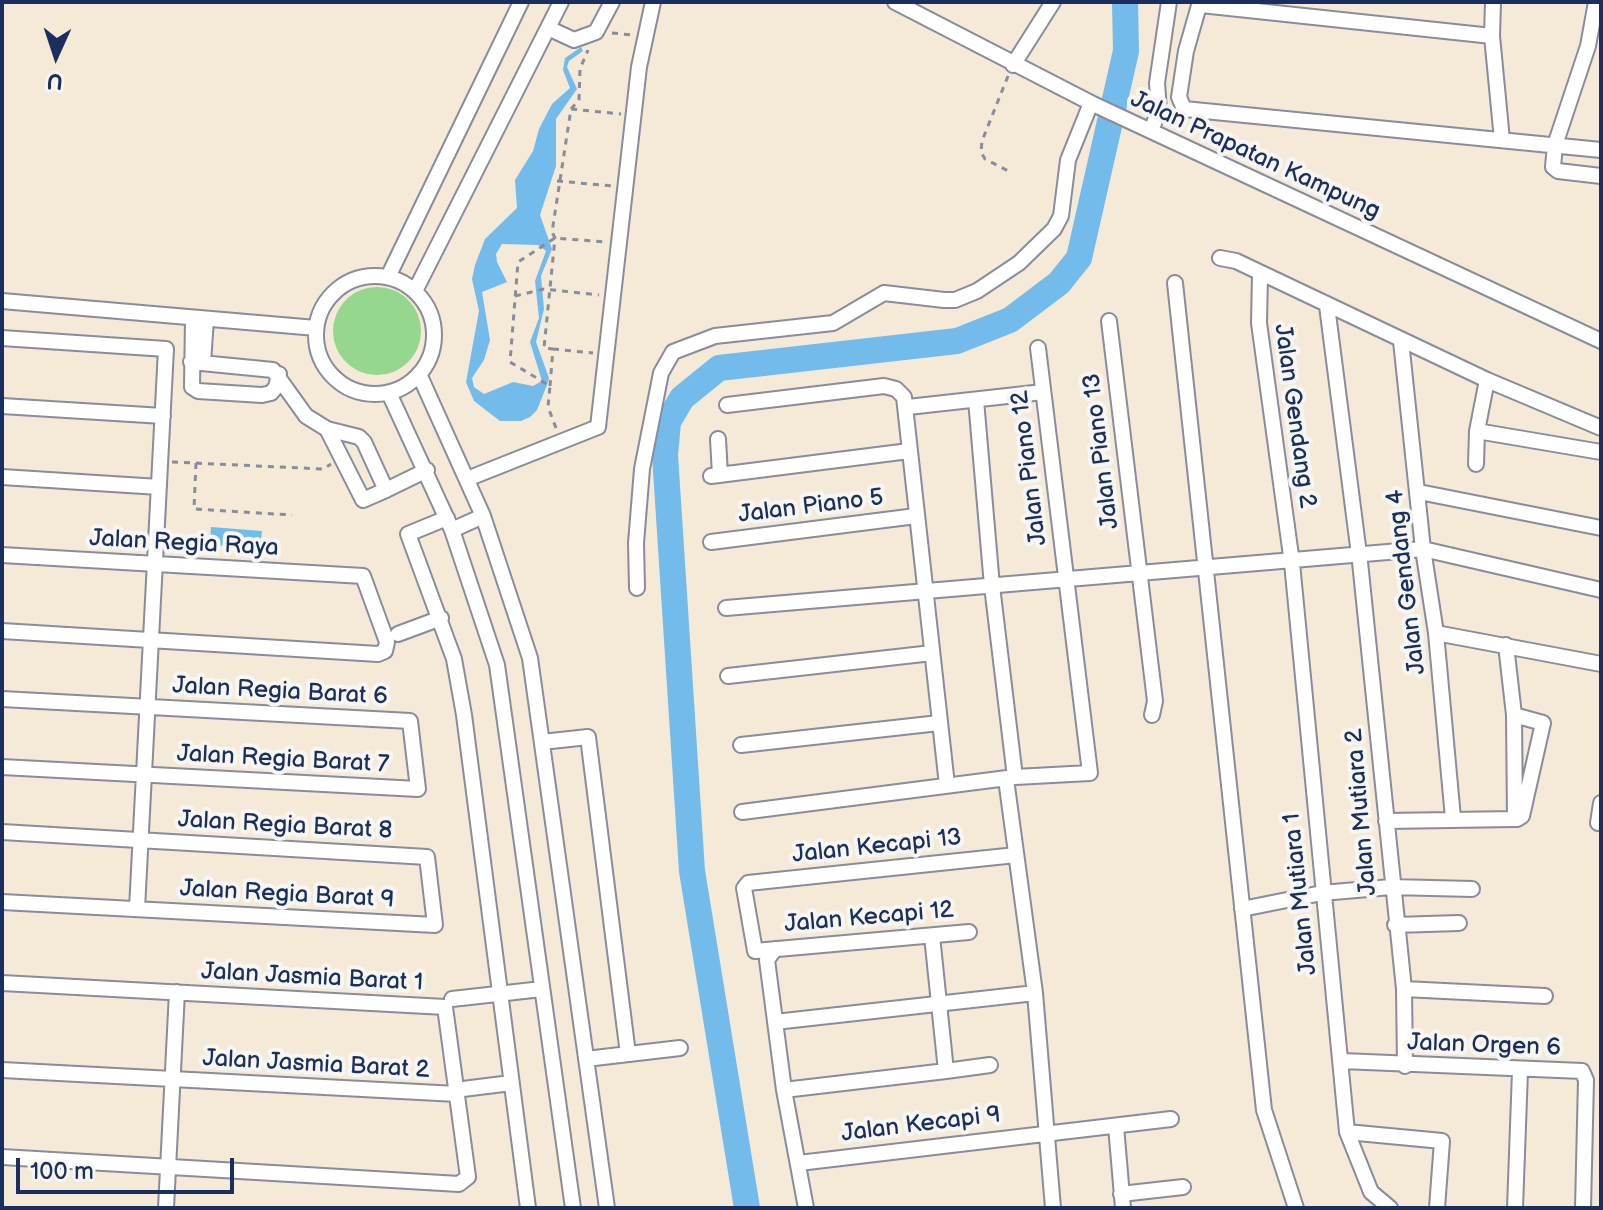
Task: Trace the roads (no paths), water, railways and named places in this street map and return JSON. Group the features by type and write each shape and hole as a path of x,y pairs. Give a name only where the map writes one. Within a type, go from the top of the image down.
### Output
{"street":[{"path":"388,277 521,2"},
{"path":"415,291 561,2"},
{"path":"548,28 574,40 590,34 612,2"},
{"path":"467,479 598,427 634,115 653,2"},
{"name":"Jalan Prapatan Kampung","path":"895,2 1092,104 1601,341"},
{"path":"1013,65 1053,2"},
{"path":"1144,128 1159,110 1157,83 1169,2"},
{"path":"1493,2 1492,36 1502,140"},
{"path":"1596,2 1594,46 1555,145 1553,167 1558,171 1601,176"},
{"path":"1492,36 1201,4 1186,51 1179,97 1184,109 1601,150"},
{"path":"637,588 636,543 642,469 661,373 673,352 715,336 833,323 884,293 955,300 977,291 1019,263 1054,229 1061,216 1068,160 1092,104"},
{"path":"1220,258 1231,259 1401,341 1601,428"},
{"name":"Jalan Gendang 2","path":"1260,275 1259,323 1292,563"},
{"path":"368,276 388,277 415,291 429,309 435,332 431,354 419,374 389,393 352,389 336,379 320,356 316,328 321,309 333,293 349,281 368,276"},
{"path":"1175,283 1264,1110 1296,1208"},
{"path":"2,301 316,328"},
{"name":"Jalan Mutiara 2","path":"1327,306 1359,554 1391,887 1404,989 1405,1066"},
{"path":"199,319 197,363 191,381 198,391 262,395 271,393 276,387 279,374"},
{"name":"Jalan Piano 13","path":"1109,321 1146,574 1155,701 1152,715"},
{"path":"2,338 166,349 137,909"},
{"name":"Jalan Gendang 4","path":"1401,341 1423,549 1436,633 1453,818"},
{"name":"Jalan Piano 12","path":"1011,778 1090,773 1038,348"},
{"path":"197,363 264,368 279,374 294,402 306,416 327,429 359,437 364,442 386,490"},
{"path":"419,374 483,516 530,658 607,1208"},
{"path":"1476,464 1477,431 1487,380"},
{"path":"727,405 884,386 896,389 908,407 909,451 947,785"},
{"path":"908,407 1043,392"},
{"path":"389,393 427,470 449,524 497,665 573,1208"},
{"path":"262,395 273,401 294,402"},
{"path":"976,400 1016,855 1035,993 1053,1208"},
{"path":"2,406 163,416"},
{"path":"327,429 363,500 427,470"},
{"path":"1477,431 1601,452"},
{"path":"718,439 716,475 909,451"},
{"path":"2,477 159,487"},
{"path":"1419,492 1601,528"},
{"path":"483,516 408,534 454,659 464,715 528,1208"},
{"name":"Jalan Piano 5","path":"711,542 916,516"},
{"path":"726,608 1292,563 1423,549 1601,590"},
{"name":"Jalan Regia Raya","path":"2,555 363,576 387,642 385,651 378,654 151,640"},
{"name":"Jalan Mutiara 1","path":"1292,563 1347,1132 1371,1192 1390,1208"},
{"path":"398,634 441,618"},
{"path":"2,631 151,640"},
{"path":"1436,633 1601,664"},
{"path":"1506,645 1514,715 1515,819"},
{"path":"728,676 932,653"},
{"name":"Jalan Regia Barat 6","path":"2,699 410,721 418,789"},
{"path":"1386,821 1515,819 1522,816 1543,723 1514,715"},
{"path":"741,745 939,723"},
{"path":"542,742 588,737 628,1054"},
{"name":"Jalan Regia Barat 7","path":"2,767 418,789"},
{"path":"742,812 1011,778"},
{"path":"1598,823 1601,803"},
{"name":"Jalan Regia Barat 8","path":"2,832 427,857 435,925"},
{"name":"Jalan Kecapi 13","path":"775,949 753,949 745,886 764,881 1016,855"},
{"path":"1242,909 1322,893 1391,887 1472,889"},
{"name":"Jalan Regia Barat 9","path":"2,902 435,925"},
{"path":"1395,925 1459,923"},
{"name":"Jalan Kecapi 12","path":"806,1208 784,1090 767,960 775,949 969,932"},
{"path":"932,936 946,1071"},
{"name":"Jalan Jasmia Barat 1","path":"2,983 448,1003 542,989"},
{"path":"1404,989 1545,996"},
{"path":"166,1208 177,992"},
{"path":"775,1022 1035,993"},
{"path":"2,1157 459,1184 468,1177 448,1003"},
{"path":"586,1059 680,1048"},
{"name":"Jalan Orgen 6","path":"1342,1061 1520,1071 1578,1070 1584,1074 1583,1208"},
{"path":"784,1090 990,1065"},
{"name":"Jalan Jasmia Barat 2","path":"2,1070 460,1092 511,1083"},
{"path":"1515,1208 1520,1071"},
{"name":"Jalan Kecapi 9","path":"799,1163 1171,1119"},
{"path":"1116,1126 1122,1201 1183,1187"},
{"path":"1347,1132 1442,1141 1437,1208"}],"water":[{"path":"581,47 583,51 569,61 567,67 577,89 556,119 556,166 540,215 552,249 541,276 544,309 536,342 549,378 537,410 530,417 521,421 500,421 474,401 466,382 479,311 472,279 485,239 517,208 515,180 533,151 539,129 552,104 570,88 563,70 565,58","holes":["502,244 538,245 546,251 535,281 539,318 530,342 542,381 533,386 513,382 484,394 474,387 472,378 484,360 490,340 482,292 507,282 497,262 496,254"]},
{"path":"211,527 262,531 260,548 210,545"}],"waterway":[{"path":"747,1208 692,871 665,455 668,422 682,398 719,368 957,341 1010,320 1059,283 1079,258 1126,51 1125,2"}]}
